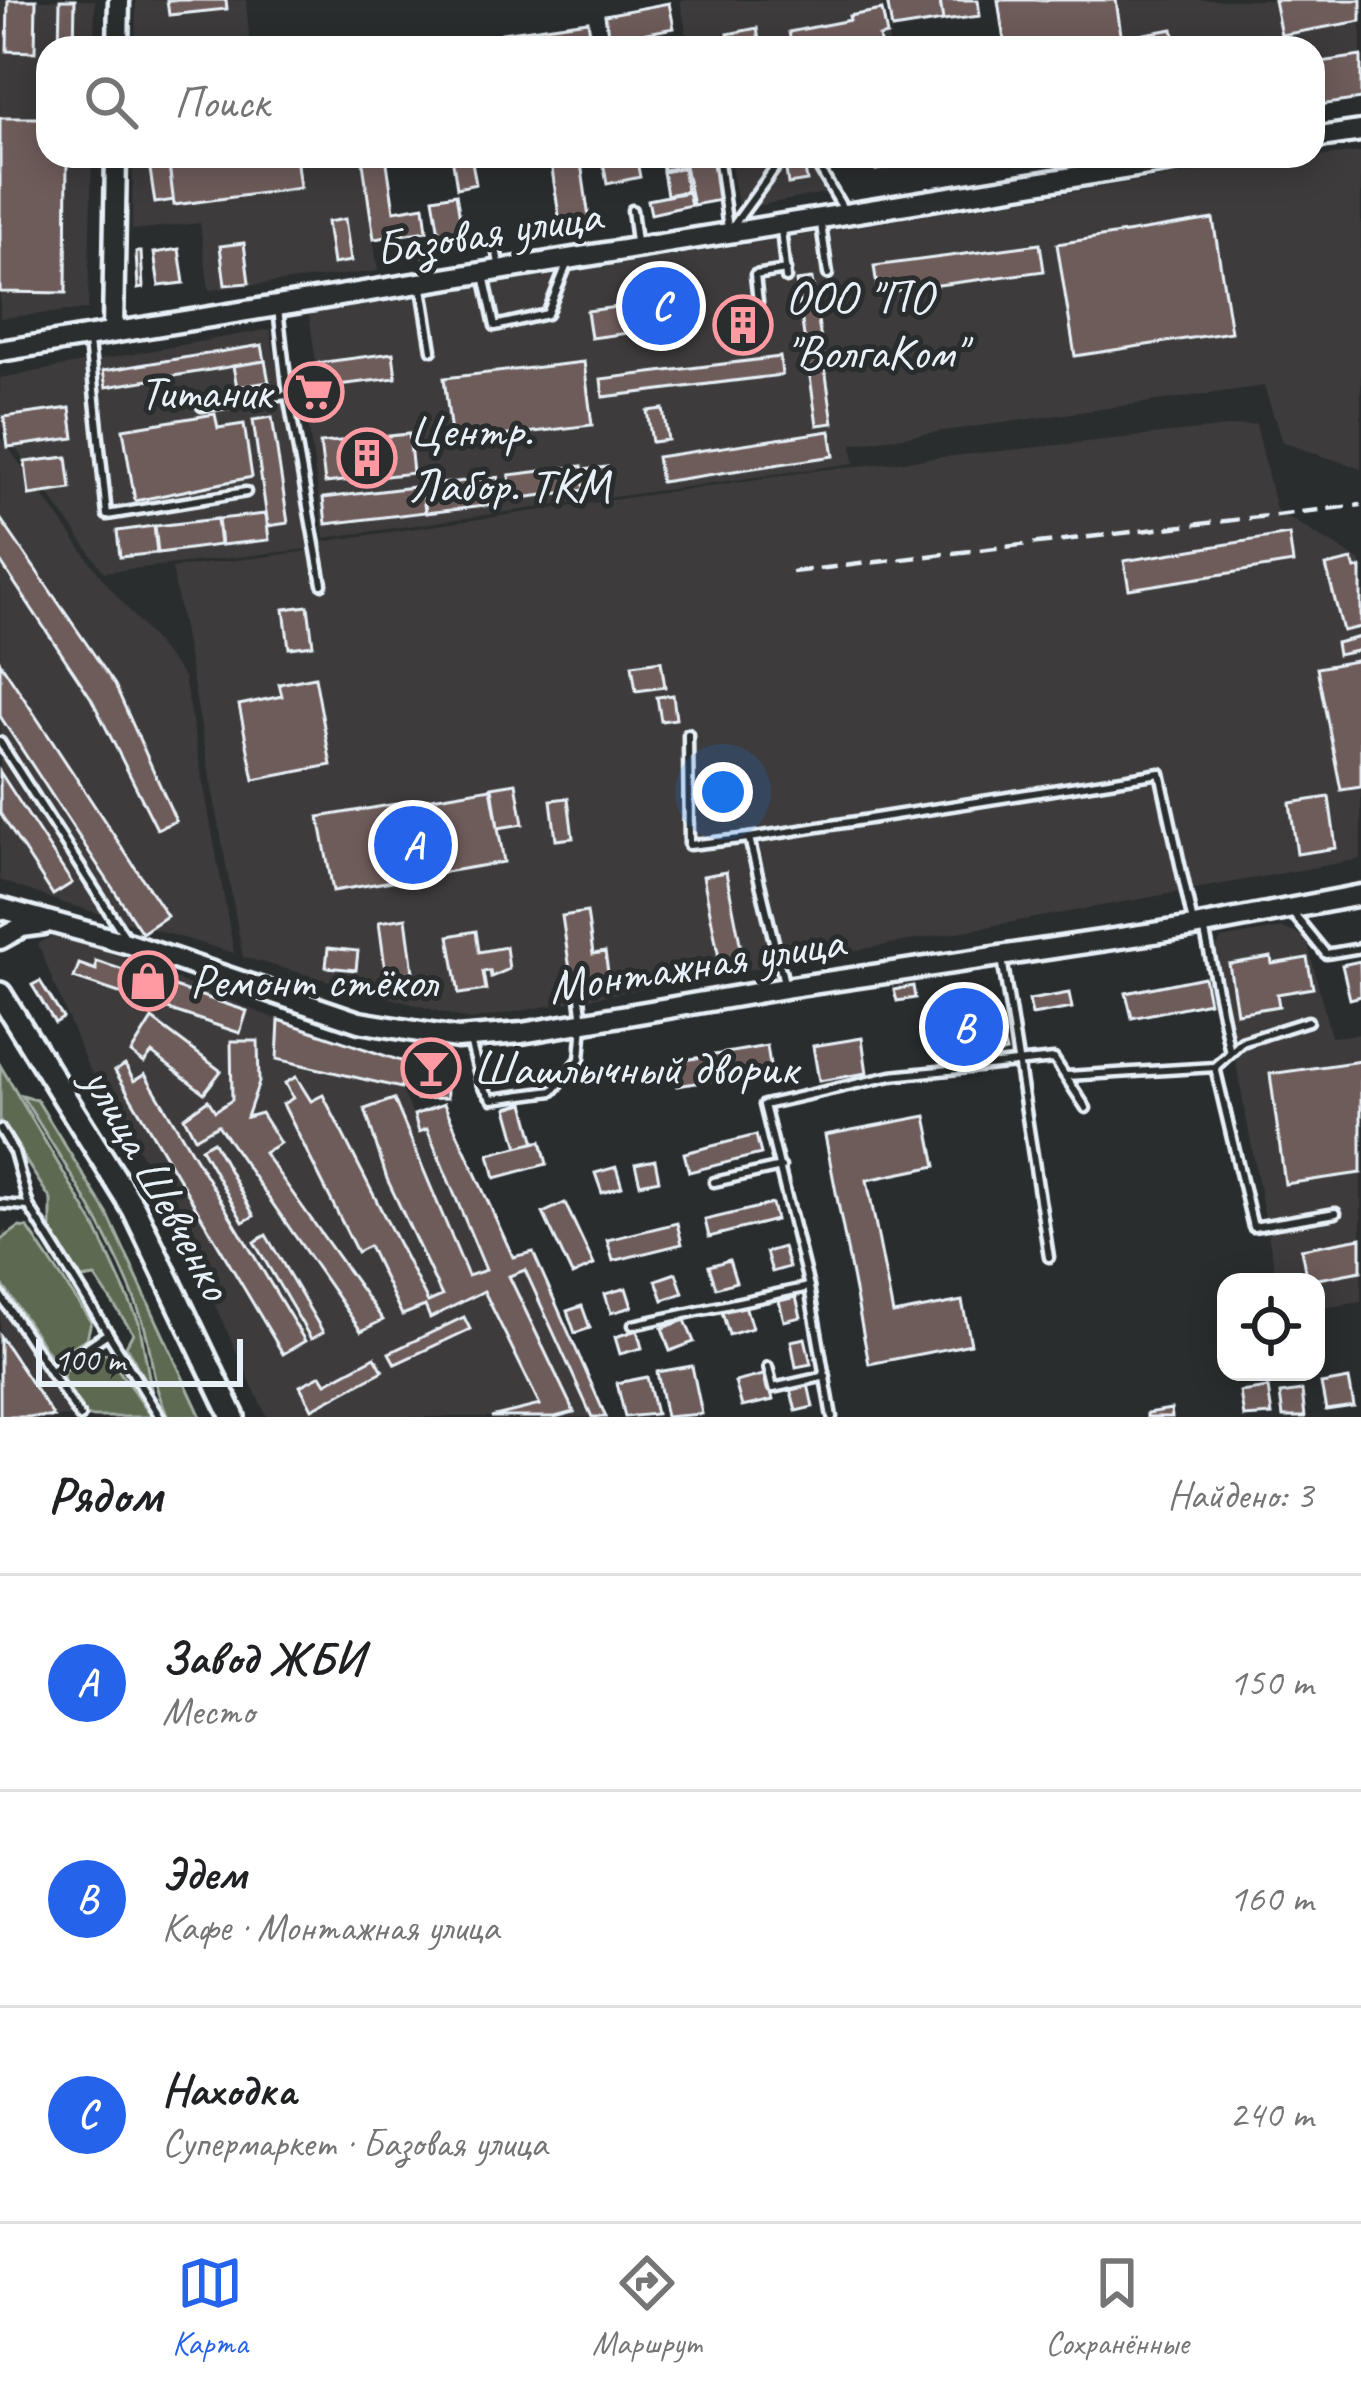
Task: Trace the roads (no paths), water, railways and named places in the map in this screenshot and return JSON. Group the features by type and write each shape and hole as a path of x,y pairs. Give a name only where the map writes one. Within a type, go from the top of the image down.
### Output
{"main road":[{"name":"улица Шевченко","path":"0,994 117,1178 233,1417"}],"street":[{"path":"118,36 119,0"},
{"path":"1325,137 1361,131"},
{"path":"113,330 116,168"},
{"name":"Базовая улица","path":"0,351 1128,168"},
{"name":"Монтажная улица","path":"0,908 130,944 359,1022 410,1034 469,1037 1199,926 1361,895"},
{"path":"0,939 22,927 54,922"},
{"path":"220,1389 222,1417"}],"lane":[{"path":"720,168 728,233"},
{"path":"728,233 775,168"},
{"path":"820,168 845,213"},
{"path":"632,210 637,247"},
{"path":"820,217 828,274"},
{"path":"758,302 755,275 786,274 781,224"},
{"path":"495,243 495,326 547,314 569,258"},
{"path":"429,250 432,350"},
{"path":"278,305 288,394 322,584"},
{"path":"88,334 107,514 246,492"},
{"path":"202,406 288,394"},
{"path":"688,734 689,845 1160,773 1230,1053"},
{"path":"0,742 130,944"},
{"path":"749,838 785,988"},
{"path":"1288,908 1326,954 1361,948"},
{"path":"1002,955 1049,1257"},
{"path":"469,1037 482,1086 492,1100 553,1091 580,1059 579,989"},
{"path":"1065,1076 1215,1067 1242,1042 1308,1021"},
{"path":"832,1417 809,1287 764,1105 891,1076 1054,1059 1086,1108"},
{"path":"1215,1067 1253,1227 1336,1214"},
{"path":"0,1129 14,1152 29,1206 160,1417"},
{"path":"714,1182 781,1167"},
{"path":"0,1204 29,1206"},
{"path":"633,1325 809,1287"},
{"path":"0,1295 80,1417"},
{"path":"51,1371 108,1333"},
{"path":"768,1367 773,1388 826,1376"}],"railway":[{"path":"792,572 1361,505"}],"place":[{"name":"Находка","path":"661,306"},
{"name":"ООО \"ПО \"ВолгаКом\"","path":"743,325"},
{"name":"Титаник","path":"314,392"},
{"name":"Центр. Лабор. ТКМ","path":"367,458"},
{"name":"Завод ЖБИ","path":"413,845"},
{"name":"Ремонт стёкол","path":"148,981"},
{"name":"Эдем","path":"964,1027"},
{"name":"Шашлычный дворик","path":"431,1068"}]}
